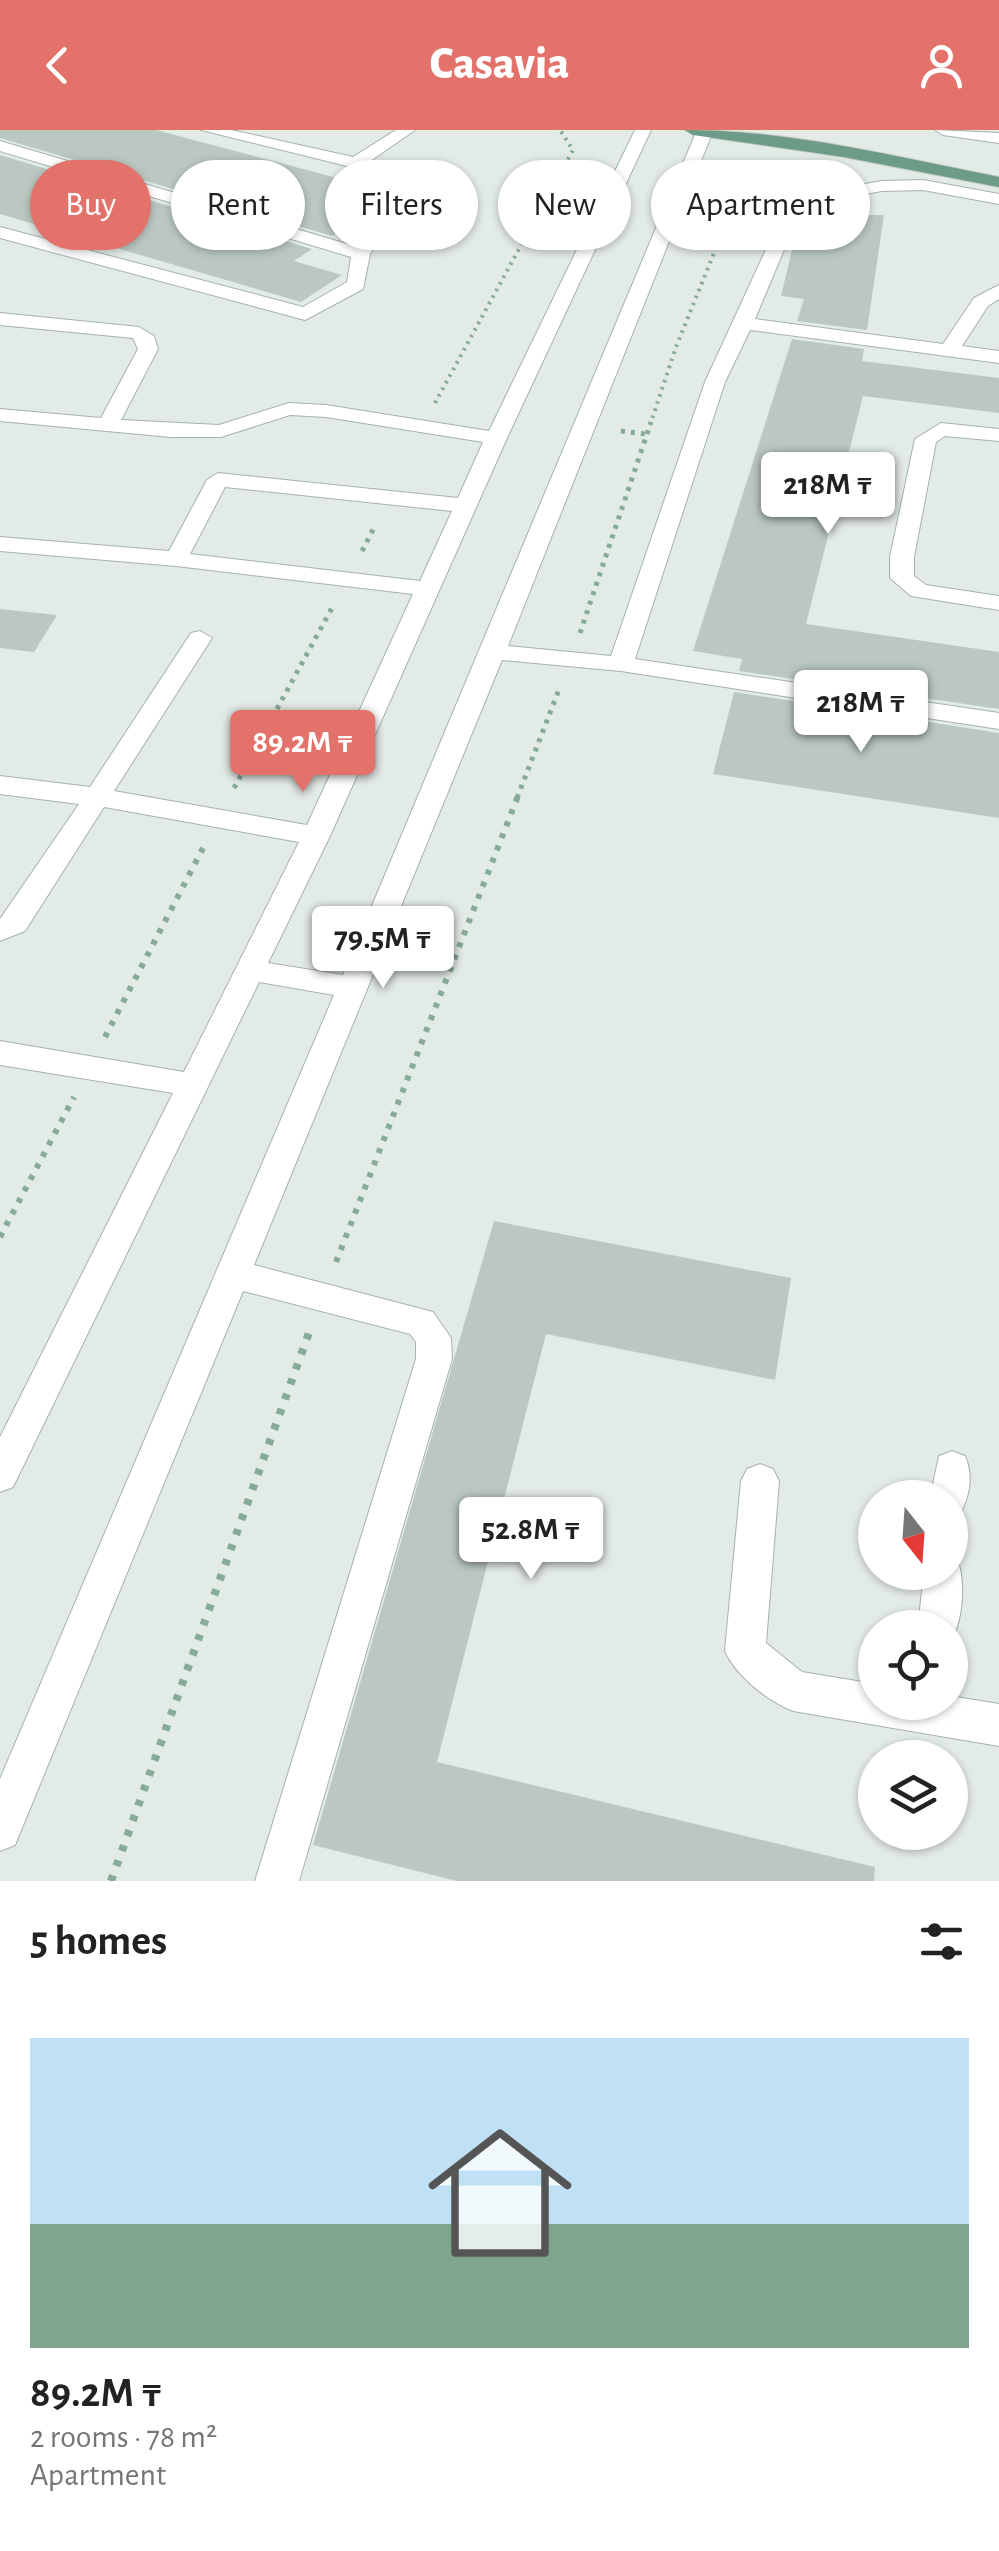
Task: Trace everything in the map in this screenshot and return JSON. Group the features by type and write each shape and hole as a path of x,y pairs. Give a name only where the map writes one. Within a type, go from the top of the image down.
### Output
{"main road":[{"path":"701,130 999,182"},
{"path":"786,130 999,168"}],"street":[{"path":"209,130 343,160"},
{"path":"361,160 407,130"},
{"path":"0,1476 316,836 496,438 643,130"},
{"path":"0,1830 494,652 701,130"},
{"path":"943,130 999,138"},
{"path":"0,146 361,254"},
{"path":"621,664 715,382 786,224 838,194 882,186 923,185 999,200"},
{"path":"0,232 306,314 356,285 364,250"},
{"path":"949,350 981,302 999,291"},
{"path":"0,319 122,328 147,340 148,349 108,425"},
{"path":"743,323 999,357"},
{"path":"0,416 221,431 289,409 496,438"},
{"path":"999,436 940,429 926,440 902,557 902,578 919,590 999,603"},
{"path":"176,559 218,480 466,506"},
{"path":"0,544 176,559 428,588"},
{"path":"0,931 15,924 200,638"},
{"path":"494,652 621,664 999,721"},
{"path":"0,785 98,796 316,836"},
{"path":"250,970 352,988"},
{"path":"0,1053 193,1085"},
{"path":"232,1274 422,1322 434,1338 434,1359 278,1881"},
{"path":"760,1481 745,1651 794,1692 858,1700"},
{"path":"968,1717 999,1725"}],"path":[{"path":"560,130 572,150 567,160"},
{"path":"423,426 518,250"},
{"path":"111,1881 322,1297 571,659 646,434 717,250"},
{"path":"621,431 646,434"},
{"path":"0,1237 390,498"}],"building":[{"path":"0,130 156,130 269,160 171,160 171,188 151,183 151,160 75,160 0,138"},
{"path":"0,155 30,164 30,223 0,214"},
{"path":"305,169 325,175 325,234 305,228"},
{"path":"151,200 171,207 171,250 312,249 294,261 342,275 301,302 123,250 151,250"},
{"path":"870,215 884,215 867,330 797,321 804,299 781,296 792,250 870,250"},
{"path":"792,339 864,349 862,361 999,378 999,413 863,396 806,624 999,652 999,709 739,671 742,659 693,651"},
{"path":"0,609 57,615 34,652 0,648"},
{"path":"734,692 999,733 999,818 713,774"},
{"path":"494,1221 791,1278 775,1380 546,1334 437,1762 875,1867 874,1881 457,1881 313,1845"}]}
